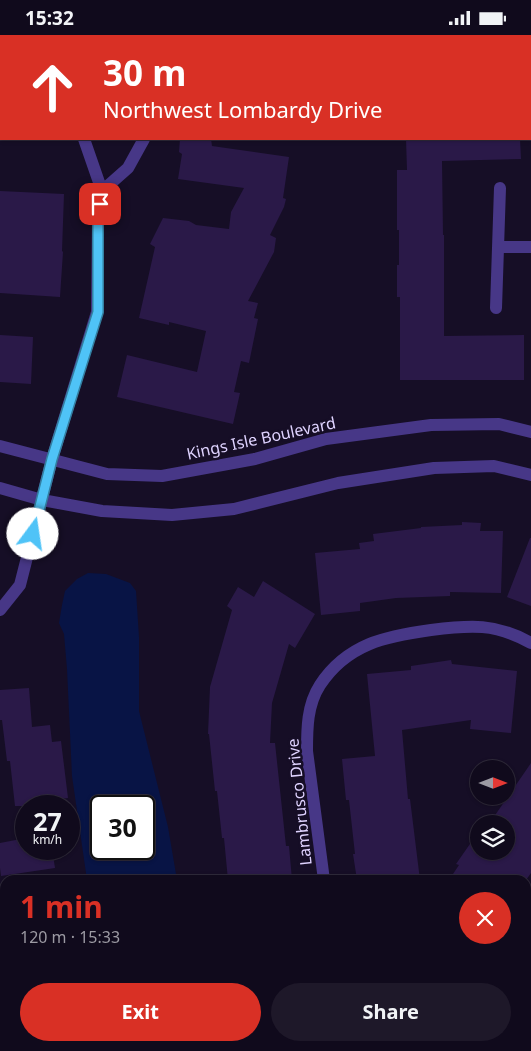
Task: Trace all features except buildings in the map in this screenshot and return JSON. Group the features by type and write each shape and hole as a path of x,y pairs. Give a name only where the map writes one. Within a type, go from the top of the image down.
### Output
{"street":[{"path":"0,610 20,585 52,459 98,312 98,218 102,191 84,140"},
{"path":"102,191 128,168 143,140"},
{"path":"496,308 500,188"},
{"path":"498,247 531,247"},
{"name":"Kings Isle Boulevard","path":"0,446 107,474 162,476 254,459 326,439 431,425 499,424 531,432"},
{"path":"0,488 102,511 172,515 234,509 338,483 434,468 494,466 531,475"},
{"name":"Lambrusco Drive","path":"323,875 307,751 307,730 313,698 319,685 334,667 348,655 384,638 403,633 459,626 493,627 510,632 531,643"}],"shaded area":[{"path":"88,573 106,574 130,583 136,591 139,637 139,711 168,827 176,875 86,875 80,831 80,795 75,795 72,776 64,634 59,623 65,591 77,579"}],"route":[{"path":"33,534 52,459 98,312 98,218 100,204"}]}
